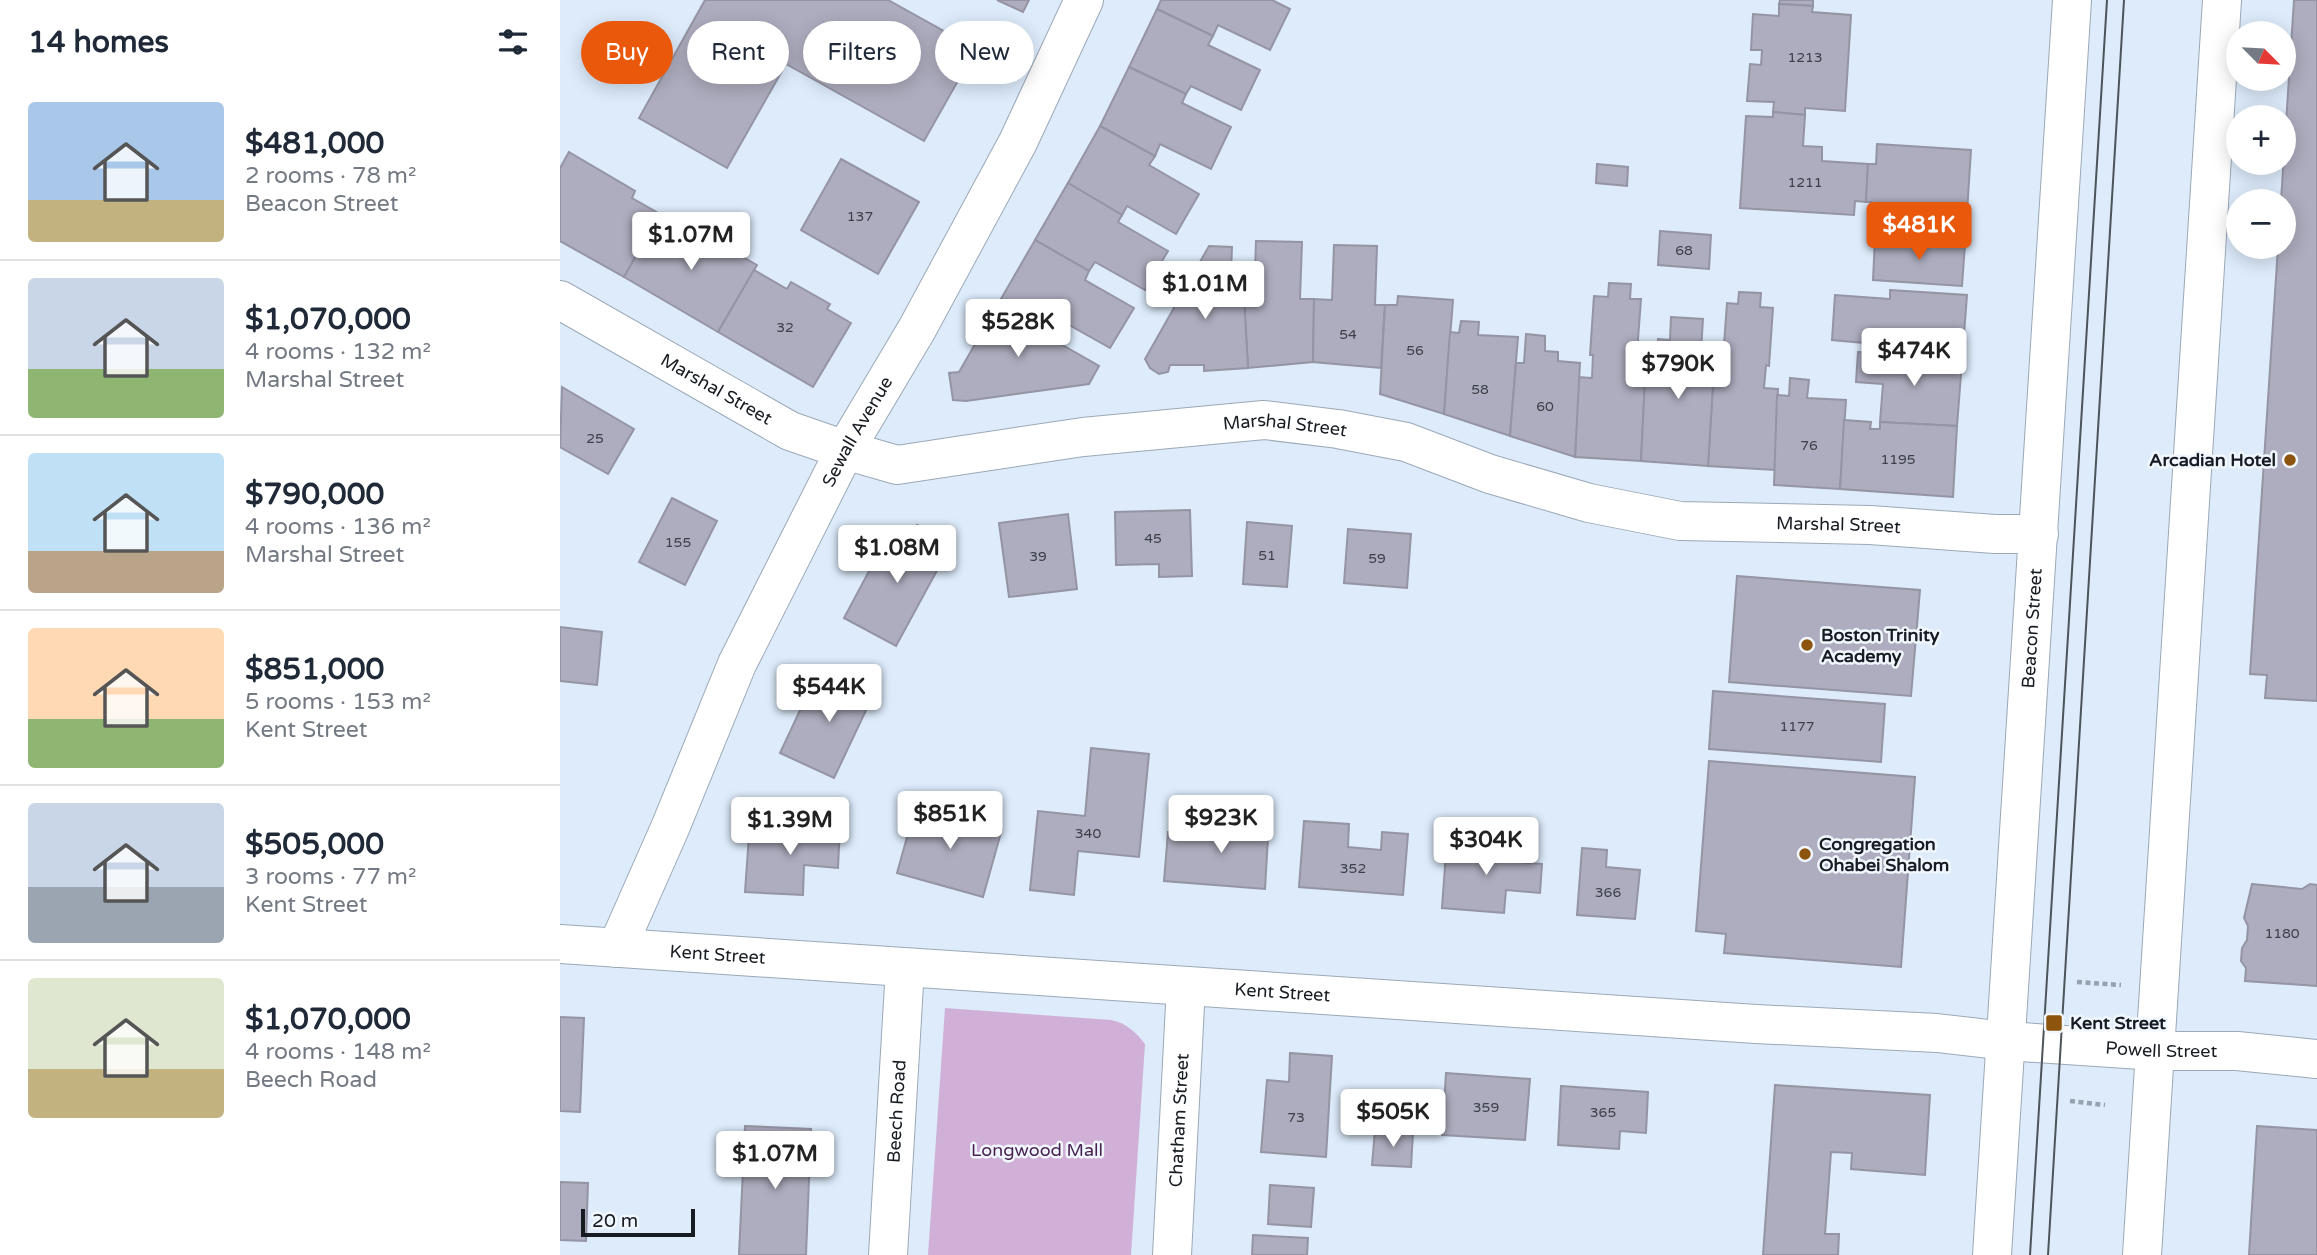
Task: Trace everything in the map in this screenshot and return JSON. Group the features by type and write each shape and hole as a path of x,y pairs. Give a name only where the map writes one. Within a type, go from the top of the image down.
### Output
{"street":[{"name":"Sewall Avenue","path":"617,948 670,828 737,664 845,450 917,329 1018,142 1084,0"},
{"name":"Beacon Street","path":"1992,1255 2072,0"},
{"path":"2142,1255 2222,0"},
{"name":"Marshal Street","path":"560,300 790,431 897,465 1083,438 1264,420 1338,429 1406,442 1490,474 1589,503 1680,521 1870,525 1995,534 2039,534"},
{"name":"Kent Street","path":"560,944 1756,1024 1937,1033 2006,1041"},
{"name":"Beech Road","path":"888,1255 905,968"},
{"name":"Chatham Street","path":"1172,1255 1186,986"},
{"name":"Powell Street","path":"2006,1041 2155,1051 2237,1051 2317,1059"}],"path":[{"path":"2077,982 2127,985"},
{"path":"2070,1101 2105,1105"}],"green space":[{"name":"Longwood Mall","path":"945,1008 1111,1020 1130,1029 1145,1044 1131,1255 928,1255"}],"building":[{"path":"705,0 888,0 935,26 935,84 956,84 924,141 822,84 921,84 921,21 803,21 803,73 789,66 789,21 693,21"},
{"path":"997,0 1029,0 1023,12"},
{"path":"1161,0 1272,0 1290,9 1270,50 1218,25 1213,36 1157,9"},
{"path":"1780,0 1813,0 1813,6 1779,4"},
{"name":"Arcadian Hotel","path":"2294,0 2317,0 2317,701 2265,698 2267,675 2250,674 2277,259 2296,259 2296,189 2282,189 2283,175 2296,175 2296,105 2287,105 2288,91 2296,91 2296,21 2293,21"},
{"path":"1779,4 1813,6 1812,12 1851,15 1845,111 1805,108 1805,115 1773,112 1774,102 1747,101 1750,64 1761,65 1762,50 1751,50 1753,14 1779,16"},
{"path":"1157,9 1213,36 1208,45 1260,70 1241,110 1191,86 1186,94 1129,67"},
{"path":"687,32 687,84 775,84 727,168 639,118 658,84 673,84 673,57"},
{"path":"1129,67 1186,94 1182,103 1231,127 1211,169 1160,144 1155,156 1100,126"},
{"path":"1773,112 1805,115 1803,146 1822,147 1822,161 1868,164 1866,202 1855,201 1854,215 1740,208 1746,116 1773,117"},
{"path":"1100,126 1155,156 1149,165 1199,194 1176,234 1127,206 1122,215 1068,183"},
{"path":"1877,144 1971,150 1965,244 1869,238 1871,202 1866,202 1868,164 1876,164"},
{"path":"569,152 635,191 632,198 660,214 624,277 560,241 560,168"},
{"path":"841,159 919,202 878,274 801,230"},
{"path":"1597,164 1628,167 1627,186 1596,183"},
{"path":"1068,183 1122,215 1118,222 1168,251 1145,290 1095,262 1089,271 1035,240"},
{"path":"660,214 694,234 698,227 757,265 718,332 624,277"},
{"path":"1660,231 1711,235 1709,269 1658,265"},
{"path":"1875,238 1965,244 1962,286 1873,280"},
{"path":"1035,240 1089,271 1085,280 1134,308 1110,348 1069,325 1064,335 1001,299"},
{"path":"1256,241 1302,242 1300,299 1314,299 1313,362 1248,368 1244,298 1254,298"},
{"path":"1334,245 1377,246 1375,305 1385,305 1381,368 1313,362 1314,299 1332,300"},
{"path":"1209,246 1232,247 1230,298 1244,298 1248,368 1204,371 1204,365 1170,365 1168,372 1159,374 1150,368 1145,359"},
{"path":"754,270 787,289 791,282 830,304 827,309 851,323 813,387 718,332"},
{"path":"1609,283 1631,284 1630,299 1641,299 1636,366 1631,365 1630,379 1645,380 1641,461 1575,457 1578,377 1592,378 1593,355 1590,355 1594,296 1608,297"},
{"path":"1890,290 1967,295 1962,361 1885,354 1886,345 1832,340 1835,295 1890,299"},
{"path":"1739,292 1761,293 1760,307 1773,308 1769,366 1766,365 1764,388 1778,389 1775,470 1708,466 1713,384 1727,384 1727,372 1722,372 1727,303 1738,304"},
{"path":"1398,296 1453,300 1444,414 1380,394 1385,305 1397,305"},
{"path":"1001,299 1064,335 1059,343 1099,366 1089,384 966,401 953,400 949,373 959,372"},
{"path":"1671,317 1703,319 1699,382 1713,384 1708,466 1641,461 1645,380 1659,381 1661,362 1657,362 1658,339 1670,340"},
{"path":"1461,321 1479,322 1478,335 1518,337 1510,436 1444,414 1450,332 1459,333"},
{"path":"1526,334 1545,336 1545,351 1558,352 1558,361 1580,363 1575,457 1510,436 1516,363 1524,363"},
{"path":"1858,352 1962,361 1957,426 1880,422 1883,384 1856,382"},
{"path":"1790,378 1809,380 1807,398 1846,400 1840,489 1774,485 1777,395 1789,396"},
{"path":"562,387 634,429 608,474 560,447"},
{"path":"1844,420 1871,422 1870,429 1880,429 1880,422 1957,426 1953,497 1840,489"},
{"path":"672,498 717,521 685,585 639,562"},
{"path":"1190,510 1192,576 1159,577 1159,564 1116,565 1115,512"},
{"path":"1068,514 1077,589 1009,597 999,523"},
{"path":"1247,522 1292,526 1287,587 1243,584"},
{"path":"917,525 952,543 896,646 844,618 884,543 902,553"},
{"path":"1348,529 1411,534 1407,588 1344,583"},
{"path":"1737,576 1920,590 1911,696 1729,682"},
{"path":"560,627 602,632 597,685 560,681"},
{"path":"837,668 877,687 834,778 780,753 809,691 823,698"},
{"path":"1713,691 1885,704 1881,762 1709,749"},
{"path":"1091,748 1149,754 1139,857 1078,851 1074,895 1030,890 1038,811 1085,816"},
{"name":"Congregation Ohabei Shalom","path":"1709,761 1915,777 1901,967 1724,953 1726,934 1696,931"},
{"path":"916,805 1002,829 983,897 897,873"},
{"path":"1221,817 1269,821 1265,889 1164,881 1168,832 1219,836"},
{"path":"781,821 840,825 838,868 804,865 803,895 745,892 749,835 780,837"},
{"path":"1304,821 1349,824 1348,847 1381,850 1382,832 1408,834 1403,895 1299,887"},
{"path":"1471,834 1503,837 1501,861 1542,864 1540,893 1506,890 1504,913 1442,908 1446,852 1469,854"},
{"path":"1582,848 1607,850 1606,867 1640,870 1635,919 1577,915"},
{"path":"2252,884 2302,889 2310,884 2317,885 2317,986 2245,981 2246,968 2241,961 2248,926 2244,918"},
{"path":"560,1017 584,1018 580,1112 560,1111"},
{"path":"1290,1053 1332,1056 1326,1157 1261,1152 1267,1080 1289,1082"},
{"path":"1446,1073 1530,1079 1525,1140 1442,1135"},
{"path":"1775,1085 1930,1095 1925,1175 1851,1169 1852,1153 1831,1152 1825,1234 1839,1234 1838,1255 1763,1255"},
{"path":"1561,1086 1648,1092 1646,1133 1620,1131 1619,1149 1558,1145"},
{"path":"745,1126 811,1129 806,1255 739,1255"},
{"path":"2257,1126 2317,1130 2317,1255 2249,1255"},
{"path":"1375,1130 1413,1133 1411,1167 1372,1165"},
{"path":"560,1182 588,1183 586,1241 560,1240"},
{"path":"1270,1185 1314,1188 1311,1227 1268,1224"},
{"path":"1253,1235 1308,1238 1307,1255 1252,1255"}],"tram line":[{"path":"2030,1255 2107,0"},
{"path":"2048,1255 2124,0"}],"place":[{"name":"Arcadian Hotel","path":"2290,460"},
{"name":"Boston Trinity Academy","path":"1807,645"},
{"name":"Congregation Ohabei Shalom","path":"1805,854"},
{"name":"Kent Street","path":"2054,1023"}]}
